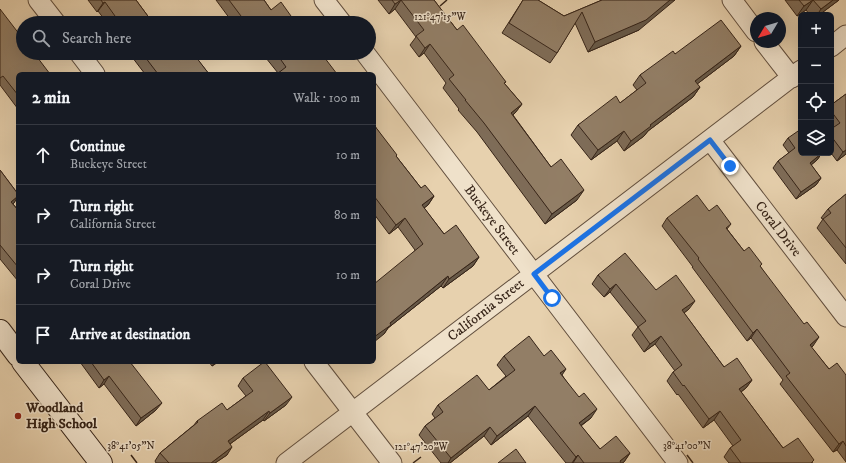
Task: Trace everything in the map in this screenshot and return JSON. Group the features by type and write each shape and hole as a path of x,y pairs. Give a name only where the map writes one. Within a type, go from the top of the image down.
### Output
{"street":[{"path":"38,0 51,16"},
{"path":"324,0 337,16"},
{"path":"732,0 750,24"},
{"path":"834,45 846,35"},
{"path":"770,48 796,74"},
{"path":"84,60 93,72"},
{"name":"Buckeye Street","path":"370,60 678,463"},
{"name":"California Street","path":"286,463 796,74"},
{"name":"Coral Drive","path":"710,140 846,316"},
{"path":"0,332 16,352"},
{"path":"25,364 100,463"},
{"path":"316,364 392,463"}],"building":[{"path":"101,0 136,0 148,16 115,16 105,2 103,3"},
{"path":"229,0 264,0 271,10 281,2 291,16 241,16"},
{"path":"392,0 401,0 395,4"},
{"path":"401,0 434,0 457,30 463,25 506,82 504,83 522,104 511,113 551,167 561,159 584,190 552,214 449,79 454,75 430,44 425,48 416,36 424,30"},
{"path":"523,0 538,0 564,16 602,0 670,0 646,20 595,42 582,12 557,53 509,23"},
{"path":"799,0 813,0 804,6"},
{"path":"813,0 833,0 821,9"},
{"path":"0,9 16,30 16,60 39,60 48,72 16,72 16,92 3,76 0,78"},
{"path":"721,20 741,46 695,81 700,87 631,141 624,131 598,150 578,125 616,96 620,103 646,83 640,75 673,51 675,54"},
{"path":"147,60 198,60 207,72 156,72"},
{"path":"281,60 326,60 335,72 280,72 286,67"},
{"path":"846,94 846,150 843,152 834,140 834,127 840,123 834,115 834,103"},
{"path":"376,128 421,188 425,185 434,196 422,205 444,234 456,225 479,257 449,279 448,276 390,323 391,325 376,336 376,282 423,244 405,218 396,225 376,199"},
{"path":"798,131 798,156 818,156 810,163 821,178 801,192 778,161 795,148 788,138"},
{"path":"0,170 16,191 16,198 11,202 16,208 16,265 0,245"},
{"path":"846,194 846,248 823,219 831,213 828,209"},
{"path":"697,195 709,211 717,205 731,224 726,228 744,251 749,247 762,264 760,266 804,324 807,322 819,337 810,345 829,369 837,363 846,375 846,446 843,441 839,444 786,376 790,373 757,329 753,333 698,259 699,258 667,218"},
{"path":"625,253 656,290 676,275 695,301 682,310 724,367 737,358 752,380 739,389 783,448 798,438 814,460 811,463 741,463 730,448 741,440 720,411 709,419 673,372 682,365 661,336 650,344 638,327 646,321 616,284 610,289 598,275"},
{"path":"529,336 544,356 551,350 566,369 560,373 579,397 584,393 597,409 579,423 600,449 616,436 630,453 620,461 621,463 584,463 578,455 576,457 535,406 497,436 490,427 451,458 425,426 443,412 438,405 477,375 489,390 515,370 504,356"},
{"path":"92,364 132,364 162,403 141,418 109,376 104,380"},
{"path":"261,364 267,364 292,397 270,413 269,411 228,441 232,447 211,463 169,463 160,453 198,422 197,421 222,403 227,410 253,391 243,378"},
{"path":"516,449 526,463 498,463"}],"place":[{"name":"Woodland High School","path":"18,416"}],"route":[{"path":"552,298 534,274 710,140 730,166"}]}
